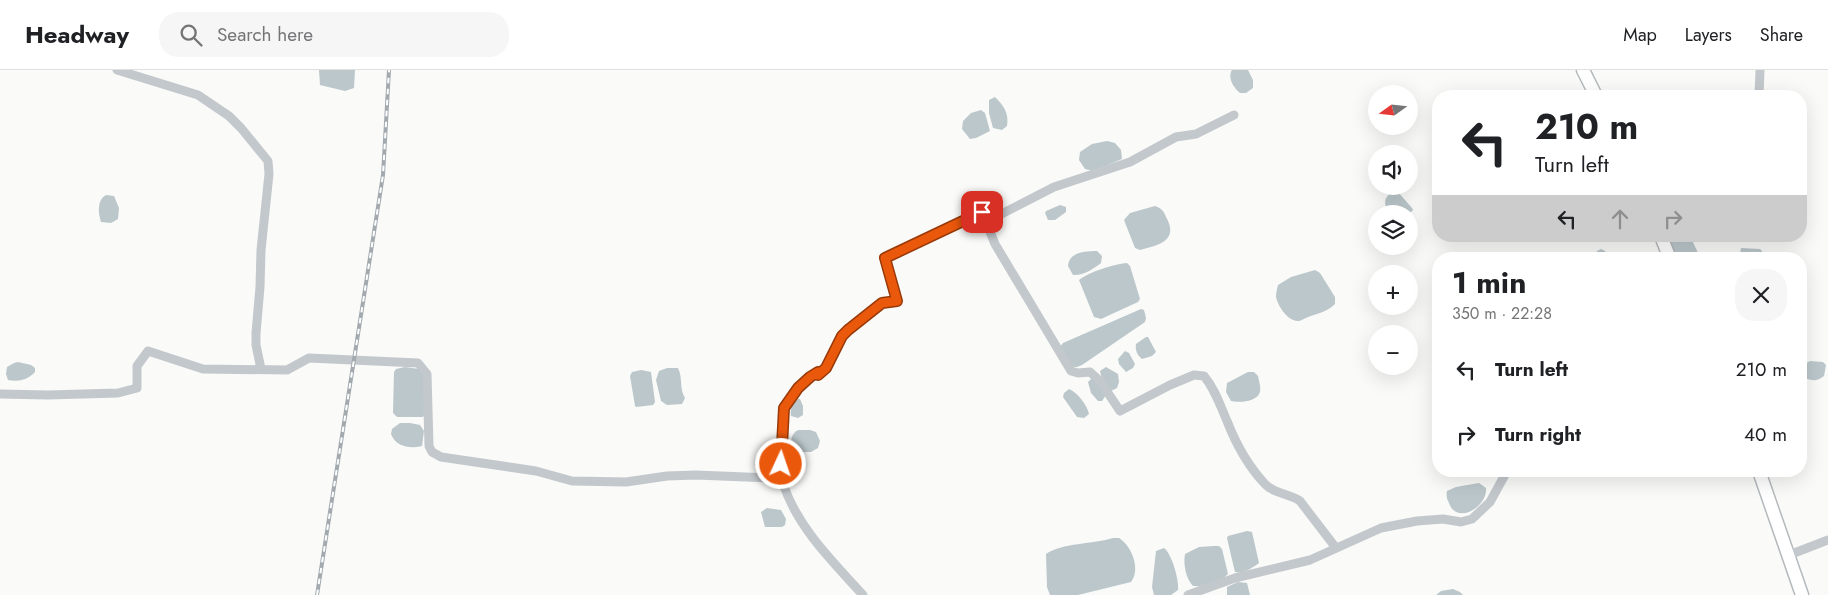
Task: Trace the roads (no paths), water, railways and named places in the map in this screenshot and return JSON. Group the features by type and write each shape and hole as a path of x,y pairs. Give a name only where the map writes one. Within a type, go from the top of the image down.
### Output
{"highway":[{"path":"1583,70 1593,90"},
{"path":"1761,477 1802,595"}],"street":[{"path":"117,70 198,95 229,116 242,128 268,161 269,174 261,250 256,333 261,369"},
{"path":"1759,90 1760,70"},
{"path":"986,222 1054,188 1130,162 1176,137 1196,134 1234,115"},
{"path":"863,595 818,544 787,494 781,472 784,408 798,388 810,377 818,372 818,375 826,368 842,336 848,330 882,303 897,301 885,258 982,212 995,244 1071,371 1078,373 1090,372 1100,382 1120,411 1170,385 1194,375 1204,376 1211,385 1232,434 1254,471 1267,486 1284,494 1293,495 1300,500 1336,548"},
{"path":"0,394 118,394 136,388 137,366 148,351 203,369 286,370 309,358 418,363 427,374 429,446 432,452 441,457 527,470 572,481 626,482 667,476 696,475 772,478 783,483"},
{"path":"1188,595 1235,578 1310,560 1381,528 1417,521 1443,519 1461,522 1472,519 1490,502 1504,477"},
{"path":"1789,555 1828,540"}],"railway":[{"path":"317,595 383,175 389,70"}]}
